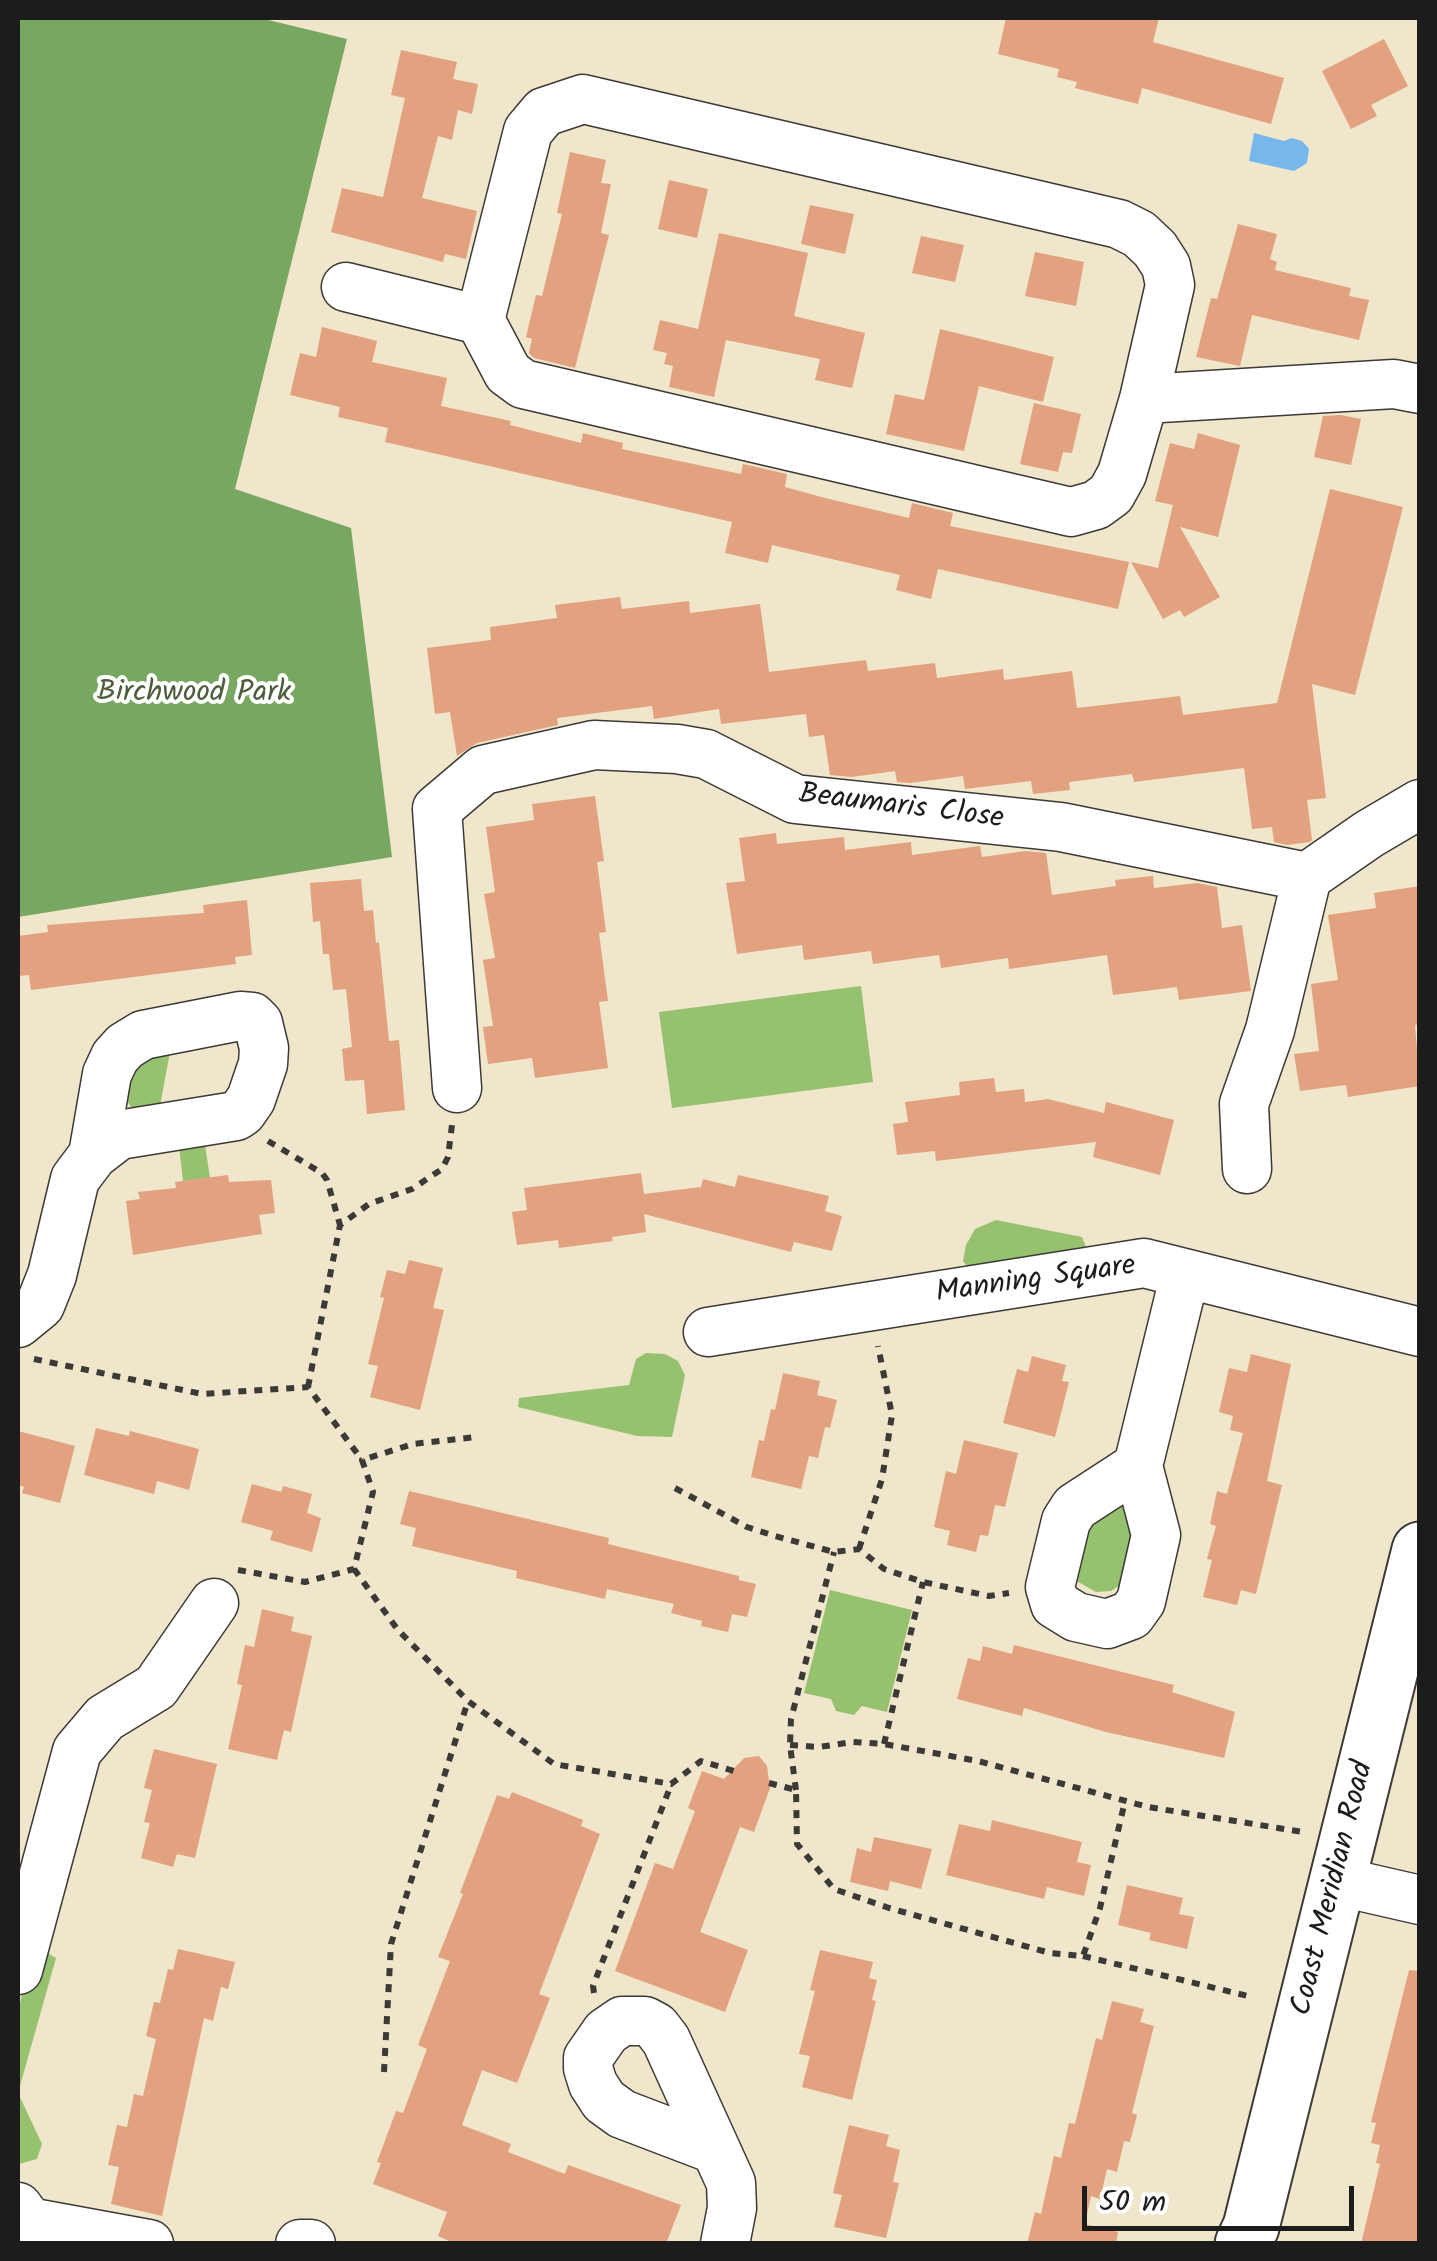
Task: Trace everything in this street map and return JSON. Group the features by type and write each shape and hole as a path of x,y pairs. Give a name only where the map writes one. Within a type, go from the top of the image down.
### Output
{"main road":[{"name":"Coast Meridian Road","path":"1248,2238 1420,1550"}],"street":[{"path":"583,99 1120,224 1140,234 1155,249 1166,266 1170,285 1144,399 1122,474 1111,494 1096,505 1070,512 522,384 508,374 480,320 528,131 544,112 583,99"},
{"path":"346,287 480,320"},
{"path":"1144,399 1394,384 1420,389"},
{"name":"Beaumaris Close","path":"457,1088 436,809 483,770 594,744 677,748 706,754 795,799 1061,826 1307,877"},
{"path":"1247,1169 1244,1104 1270,1030 1307,877 1368,834 1420,804"},
{"path":"18,1322 40,1305 52,1274 75,1179 93,1155 119,1135 236,1116 251,1099 263,1064 262,1031 252,1018 240,1016 143,1035 115,1057 107,1074 93,1155"},
{"name":"Manning Square","path":"708,1332 1144,1264 1420,1332"},
{"path":"1138,1466 1075,1507 1066,1520 1050,1587 1056,1604 1076,1617 1107,1624 1131,1615 1141,1601 1156,1535 1138,1466 1185,1274"},
{"path":"18,1970 77,1752 105,1718 156,1687 214,1604"},
{"path":"1342,1860 1420,1900"},
{"path":"714,2149 622,2114 604,2101 593,2084 588,2058 606,2032 622,2021 645,2021 656,2026 666,2040 733,2192 725,2244"},
{"path":"24,2224 149,2244"},
{"path":"300,2244 311,2244"}],"path":[{"path":"340,1225 369,1204 423,1184 442,1169 448,1157 457,1088"},
{"path":"236,1116 250,1130 322,1173 328,1180 340,1225 308,1387 362,1460 372,1492 354,1570 398,1630 468,1701 554,1764 671,1784"},
{"path":"858,1549 882,1479 892,1415 870,1306"},
{"path":"18,1358 202,1394 308,1387"},
{"path":"362,1460 413,1444 476,1437"},
{"path":"675,1488 747,1527 834,1552 858,1549 884,1568 923,1582 989,1596 1050,1587"},
{"path":"834,1552 791,1719 790,1745 797,1844 834,1889 1050,1954 1084,1956 1252,1997"},
{"path":"214,1604 232,1568 305,1582 354,1570"},
{"path":"884,1744 923,1582"},
{"path":"384,2072 391,1944 468,1701"},
{"path":"790,1745 819,1748 854,1742 884,1744 990,1764 1342,1860"},
{"path":"606,2032 593,1986 671,1784 702,1761 734,1771"},
{"path":"769,1782 796,1790"},
{"path":"1084,1956 1100,1908 1125,1801"}],"green space":[{"name":"Birchwood Park","path":"18,18 260,18 347,39 235,489 351,528 392,857 18,917"},
{"path":"861,986 873,1082 672,1108 659,1012"},
{"path":"159,1051 170,1052 160,1106 133,1110 125,1098 125,1075"},
{"path":"205,1145 210,1178 183,1181 179,1146"},
{"path":"996,1220 1082,1237 1086,1247 1080,1252 972,1272 963,1261 966,1245 975,1229"},
{"path":"646,1353 665,1354 678,1361 685,1375 672,1437 637,1436 518,1407 519,1398 629,1385 636,1359"},
{"path":"1119,1500 1132,1508 1136,1522 1127,1581 1111,1591 1096,1592 1073,1579 1074,1545 1105,1503"},
{"path":"830,1590 912,1610 887,1712 862,1706 854,1715 836,1711 831,1699 804,1693"},
{"path":"46,1952 56,1958 18,2093 18,2013 27,1972"},
{"path":"18,2093 42,2144 37,2159 19,2164 18,2163"}],"water":[{"path":"1254,133 1302,141 1309,149 1307,163 1294,171 1249,161"}],"building":[{"path":"1006,18 1159,18 1153,42 1284,78 1271,124 1142,88 1138,104 1075,88 1077,82 1057,77 1059,69 998,54"},
{"path":"1384,39 1408,86 1371,105 1377,116 1351,129 1322,71"},
{"path":"401,50 457,62 453,79 478,84 472,114 458,110 452,140 438,136 422,198 477,211 466,259 445,254 443,262 331,232 342,188 383,197 405,98 391,95"},
{"path":"570,152 606,160 601,183 611,184 601,233 609,235 575,368 534,358 529,353 532,339 526,337 536,295 542,296 562,214 557,213"},
{"path":"669,180 708,189 697,238 658,229"},
{"path":"810,205 854,214 845,254 801,244"},
{"path":"1238,224 1277,234 1270,259 1277,262 1275,270 1351,288 1349,296 1369,300 1359,340 1252,315 1240,366 1196,357 1211,298 1217,299"},
{"path":"719,233 808,253 794,316 865,333 852,388 815,380 820,359 726,340 714,397 669,387 673,366 664,364 667,353 653,350 660,320 698,329"},
{"path":"921,236 964,245 955,282 912,273"},
{"path":"1035,252 1084,262 1076,306 1025,296"},
{"path":"322,327 377,341 372,362 447,378 441,406 511,421 510,425 581,443 583,433 623,443 622,449 741,474 743,464 787,474 785,487 825,498 909,518 912,503 953,513 950,526 1129,562 1118,609 938,569 931,599 896,590 900,575 772,545 768,563 725,553 732,522 385,442 388,428 338,417 340,407 290,395 300,353 316,357"},
{"path":"940,329 1054,357 1043,402 979,386 964,451 886,434 895,394 924,400"},
{"path":"1034,403 1081,414 1072,453 1063,452 1058,472 1020,464"},
{"path":"1323,416 1361,419 1351,465 1314,457"},
{"path":"1198,433 1240,445 1218,537 1180,527 1220,597 1184,617 1180,610 1163,619 1131,562 1158,568 1173,505 1155,501 1170,443 1194,449"},
{"path":"1330,489 1403,507 1355,695 1312,684 1326,798 1307,800 1310,842 1287,845 1274,842 1272,827 1252,829 1244,768 1134,782 1132,774 1069,782 1070,790 1033,794 1031,781 965,789 963,776 910,783 897,782 895,771 852,777 830,775 824,735 809,737 806,714 721,724 719,709 654,719 652,706 557,718 558,725 477,743 457,756 450,712 435,714 427,648 491,640 490,627 557,618 555,605 620,597 622,609 689,601 690,613 760,604 769,672 866,660 868,671 935,663 937,678 1003,669 1004,680 1072,671 1077,708 1180,696 1183,715 1277,703"},
{"path":"595,796 604,861 597,862 606,932 599,933 608,1001 599,1002 608,1068 535,1078 532,1058 488,1064 483,1027 493,1026 483,960 495,958 484,894 495,892 486,827 534,820 532,804"},
{"path":"776,833 777,844 844,837 845,850 911,842 912,855 980,846 982,857 1025,851 1046,853 1052,895 1116,886 1115,880 1153,876 1154,888 1197,883 1217,887 1222,928 1242,925 1251,991 1179,1000 1177,987 1113,995 1107,955 1009,969 1008,958 941,968 939,955 873,964 871,951 804,960 802,945 737,954 726,883 745,881 739,838"},
{"path":"361,879 364,911 373,910 376,943 379,942 389,1041 399,1040 405,1110 367,1114 364,1080 345,1081 342,1049 352,1047 346,989 333,990 329,954 323,954 320,921 313,922 310,883"},
{"path":"1420,886 1420,1024 1415,1025 1420,1086 1348,1097 1346,1085 1300,1091 1294,1054 1319,1051 1311,984 1338,980 1328,915 1376,908 1374,893"},
{"path":"247,900 252,955 235,957 236,964 31,990 29,975 18,976 18,936 48,932 47,925 204,913 203,905"},
{"path":"994,1078 996,1092 1024,1089 1025,1102 1048,1099 1104,1113 1106,1102 1174,1120 1160,1175 1093,1157 1096,1142 936,1161 935,1151 897,1155 893,1124 908,1122 905,1102 960,1095 959,1082"},
{"path":"641,1173 644,1194 701,1187 703,1179 735,1187 738,1175 829,1196 825,1211 842,1216 832,1251 794,1242 791,1252 644,1214 646,1232 612,1237 613,1241 559,1248 558,1240 517,1245 512,1212 527,1210 524,1188"},
{"path":"228,1175 229,1182 271,1180 275,1213 259,1215 262,1234 133,1255 126,1201 140,1199 138,1192 176,1188 175,1182"},
{"path":"409,1260 443,1268 433,1308 444,1310 420,1410 370,1397 378,1366 368,1364 387,1270 405,1274"},
{"path":"1251,1354 1291,1364 1267,1481 1282,1485 1256,1594 1241,1590 1237,1605 1203,1597 1212,1560 1207,1559 1216,1526 1210,1524 1217,1491 1227,1494 1243,1433 1230,1430 1233,1416 1219,1412 1229,1368 1247,1372"},
{"path":"1032,1356 1066,1365 1062,1381 1069,1382 1055,1437 1003,1423 1017,1369 1028,1372"},
{"path":"783,1373 820,1381 817,1395 837,1400 818,1458 809,1456 801,1489 751,1477 759,1440 764,1441 771,1409 775,1410"},
{"path":"96,1428 129,1436 130,1431 199,1449 189,1490 157,1481 154,1494 84,1475"},
{"path":"18,1431 75,1446 60,1503 22,1493 24,1487 18,1485"},
{"path":"964,1440 1018,1453 1005,1507 995,1505 988,1536 980,1535 976,1552 947,1545 950,1531 934,1527 946,1471 956,1474"},
{"path":"252,1484 281,1492 283,1486 312,1494 307,1513 321,1518 312,1552 270,1540 273,1531 241,1522"},
{"path":"409,1491 609,1538 608,1544 739,1576 739,1580 756,1584 747,1617 732,1614 728,1632 671,1613 674,1604 607,1589 605,1599 516,1578 517,1571 412,1546 416,1528 400,1524"},
{"path":"262,1609 294,1617 291,1631 312,1636 291,1732 284,1730 277,1760 228,1749 242,1685 237,1684 245,1645 254,1647"},
{"path":"1014,1645 1174,1685 1172,1692 1235,1712 1224,1758 1106,1732 1024,1708 1022,1716 957,1699 968,1658 980,1661 983,1646 1012,1654"},
{"path":"154,1749 217,1764 195,1858 177,1854 173,1867 141,1858 150,1823 144,1822 152,1790 144,1788"},
{"path":"759,1756 767,1766 770,1788 754,1832 740,1827 700,1932 748,1950 725,2012 615,1971 655,1863 673,1869 695,1811 688,1808 702,1771 724,1779 744,1758"},
{"path":"512,1792 583,1820 581,1826 600,1834 539,1994 550,1998 517,2083 482,2070 462,2125 511,2144 508,2152 565,2174 568,2165 681,2205 666,2244 456,2244 438,2236 447,2212 373,2184 396,2111 403,2113 427,2049 418,2045 450,1961 438,1957 463,1894 460,1893 497,1795 509,1799"},
{"path":"992,1820 1082,1842 1077,1862 1091,1865 1084,1896 1047,1887 1044,1899 946,1875 959,1824 990,1831"},
{"path":"874,1837 932,1849 921,1889 890,1881 888,1891 850,1882 857,1848 871,1852"},
{"path":"1127,1885 1183,1898 1179,1914 1194,1917 1187,1949 1149,1940 1151,1933 1118,1925"},
{"path":"178,1949 235,1962 228,1989 221,1987 213,2021 204,2018 162,2216 111,2204 119,2167 108,2165 117,2125 127,2127 134,2094 143,2096 156,2039 146,2036 154,2002 160,2003 168,1969 173,1970"},
{"path":"820,1950 873,1962 869,1978 877,1980 872,2000 876,2001 852,2100 802,2087 810,2056 799,2054 815,1991 810,1990"},
{"path":"1409,1970 1420,1971 1420,2244 1361,2244 1380,2164 1376,2163 1380,2145 1371,2143 1376,2123 1371,2122"},
{"path":"1112,2001 1144,2009 1140,2022 1154,2026 1132,2113 1137,2115 1130,2142 1124,2141 1117,2172 1107,2169 1100,2199 1091,2196 1085,2224 1118,2232 1116,2244 1027,2244 1035,2212 1041,2214 1054,2156 1061,2158 1069,2123 1075,2124 1096,2038 1102,2040"},
{"path":"849,2125 889,2135 886,2146 900,2150 893,2182 899,2183 886,2238 834,2227 842,2195 833,2193"}]}
